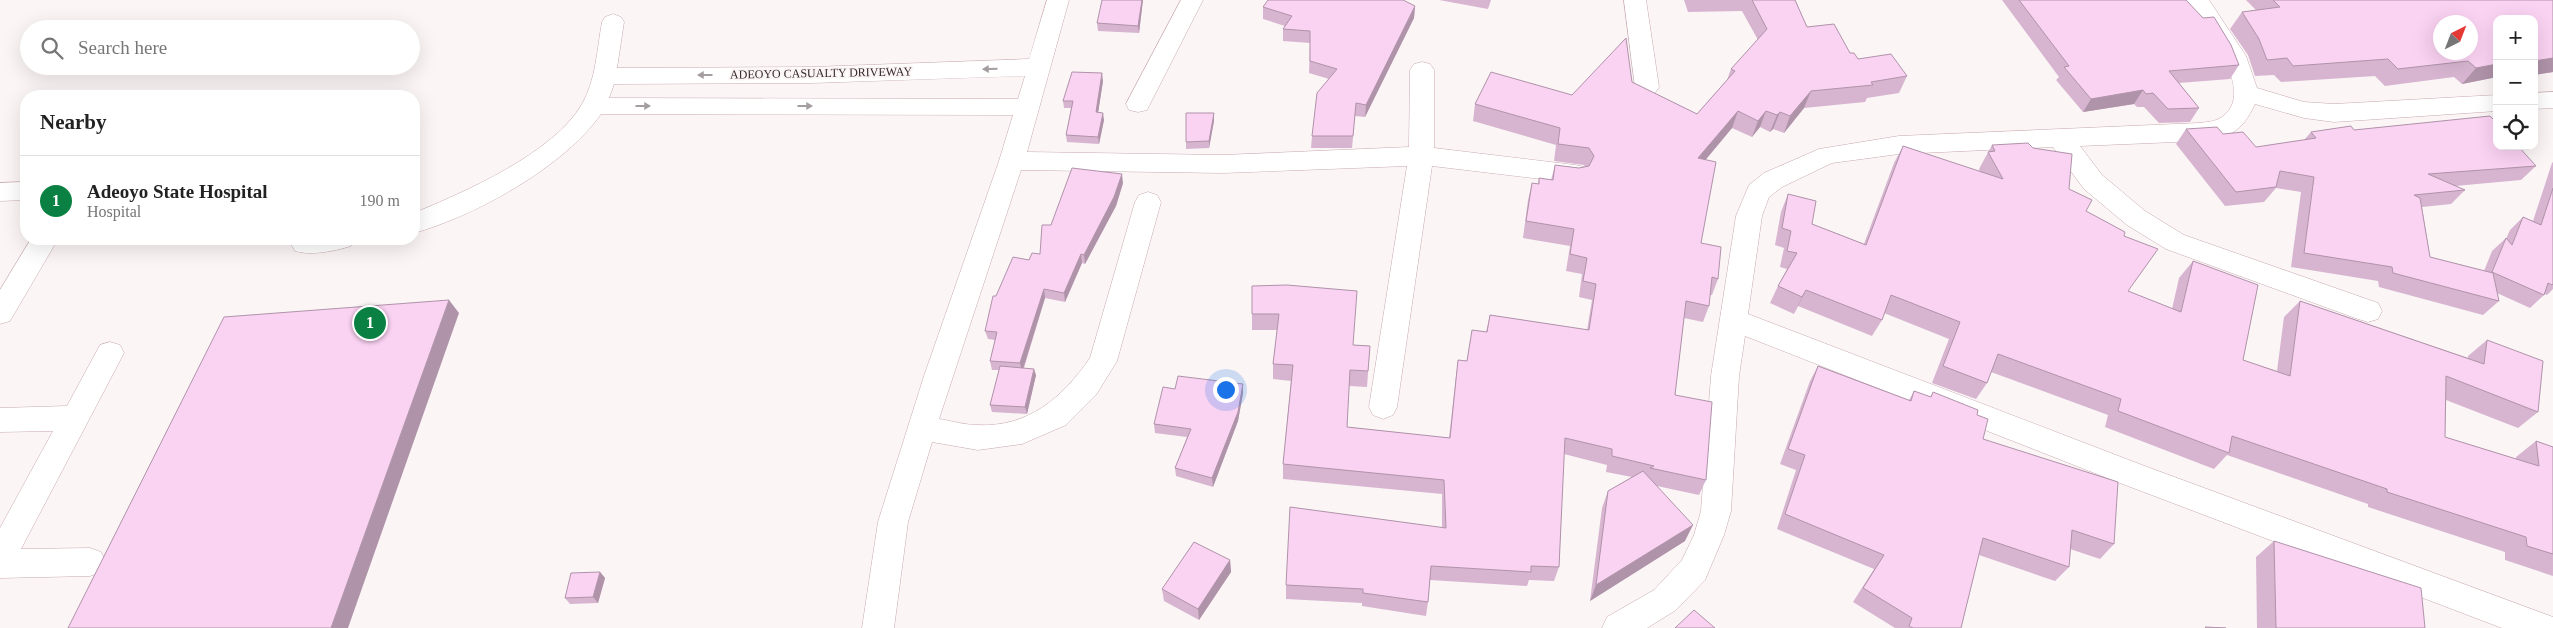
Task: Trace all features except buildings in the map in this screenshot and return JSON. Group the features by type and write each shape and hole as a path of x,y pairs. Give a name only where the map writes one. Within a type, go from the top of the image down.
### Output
{"street":[{"path":"878,628 884,567 893,522 966,291 1012,161 1058,0"},
{"path":"1138,104 1192,0"},
{"path":"1635,0 1647,87"},
{"path":"1618,628 1665,600 1694,570 1709,535 1718,491 1726,376 1734,320 1749,216 1758,192 1773,180 1828,155 1899,145 2200,132 2230,124 2242,110 2246,93 2244,76 2236,58 2214,22 2197,0"},
{"path":"420,221 436,215 501,182 558,147 584,121 594,106 603,76 613,22"},
{"name":"ADEOYO CASUALTY DRIVEWAY","path":"603,76 812,75 1039,67"},
{"path":"1383,407 1421,156 1422,70"},
{"path":"2246,93 2304,110 2334,113 2493,103"},
{"path":"2538,101 2553,100"},
{"path":"594,106 1027,107"},
{"path":"2060,138 2093,182 2136,218 2175,242 2368,311"},
{"path":"1012,161 1223,164 1421,156 1575,174"},
{"path":"0,192 20,191"},
{"path":"922,428 978,438 1022,432 1056,416 1086,387 1103,361 1148,202"},
{"path":"0,313 41,245"},
{"path":"1734,320 2130,474 2542,628"},
{"path":"0,558 110,352"},
{"path":"0,420 74,418"},
{"path":"0,564 90,562"}],"place":[{"name":"Adeoyo State Hospital","path":"370,323"}]}
